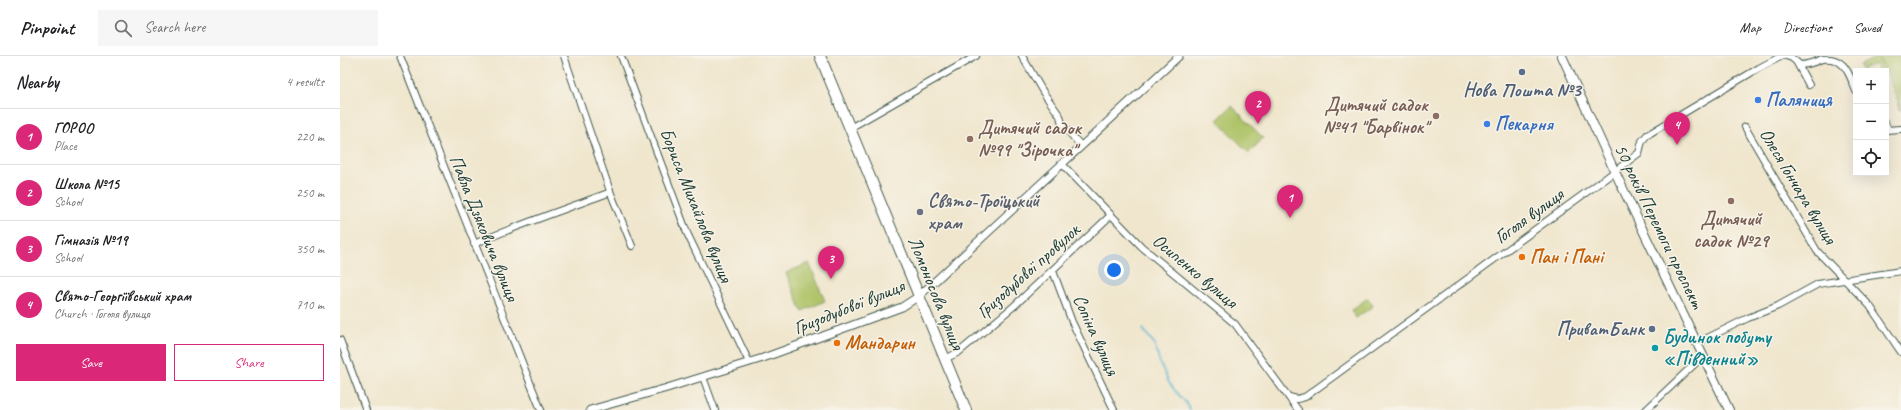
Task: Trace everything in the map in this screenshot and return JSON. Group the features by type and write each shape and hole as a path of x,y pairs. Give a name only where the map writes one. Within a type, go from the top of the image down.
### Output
{"highway":[{"name":"Ломоносова вулиця","path":"820,56 966,410"}],"main road":[{"name":"50 років Перемоги проспект","path":"1562,56 1615,172 1729,410"}],"street":[{"name":"Павла Дзяковича вулиця","path":"400,56 541,410"},
{"path":"564,56 610,191 632,246"},
{"name":"Бориса Михайлова вулиця","path":"621,56 687,233 749,362"},
{"path":"850,128 976,56"},
{"path":"1022,56 1043,92 1060,116 1062,124 1081,146"},
{"name":"Гризодубової вулиця","path":"590,410 749,362 902,307 919,296 1179,56"},
{"name":"Гоголя вулиця","path":"1289,397 1297,399 1305,397 1615,172 1639,153 1642,141 1647,135 1759,68 1782,56"},
{"path":"1786,56 1792,58 1800,65 1806,65 1835,56 1842,60 1853,84"},
{"path":"1796,62 1809,85"},
{"name":"Олеся Гончара вулиця","path":"1745,127 1814,247 1870,306 1901,352"},
{"path":"1889,130 1901,129"},
{"name":"Осипенко вулиця","path":"1062,164 1110,216 1175,276 1234,324 1298,410"},
{"path":"474,244 519,224 608,194 610,191"},
{"name":"Гризодубової провулок","path":"945,358 959,352 1014,306 1110,216"},
{"name":"Сопіна вулиця","path":"1053,271 1072,322 1114,410"},
{"path":"1697,343 1748,318 1778,306 1818,284 1901,271"},
{"path":"340,340 366,410"},
{"path":"1646,410 1704,356"},
{"path":"703,377 715,410"}],"green space":[{"path":"1878,56 1901,56 1901,111 1889,79 1889,68 1884,68"},
{"path":"1878,57 1883,68 1877,68 1875,64 1864,68 1861,68 1860,65"},
{"path":"1232,106 1263,138 1249,153 1217,120"},
{"path":"809,263 825,301 802,311 786,273"},
{"path":"1368,298 1373,306 1356,318 1351,310"}],"waterway":[{"path":"1143,329 1155,345 1159,360 1168,381 1187,404 1190,410"}],"place":[{"name":"Нова Пошта №3","path":"1522,72"},
{"name":"Паляниця","path":"1758,100"},
{"name":"Дитячий садок №41 \"Барвінок\"","path":"1436,116"},
{"name":"Школа №15","path":"1258,124"},
{"name":"Пекарня","path":"1487,124"},
{"name":"Дитячий садок №99 \"Зірочка\"","path":"970,139"},
{"name":"Свято-Георгіївський храм","path":"1677,145"},
{"name":"Дитячий садок №29","path":"1731,201"},
{"name":"Свято-Троїцький храм","path":"920,212"},
{"name":"ГОРОО","path":"1290,218"},
{"name":"Пан і Пані","path":"1522,257"},
{"name":"Гімназія №19","path":"831,279"},
{"name":"ПриватБанк","path":"1652,329"},
{"name":"Мандарин","path":"837,343"},
{"name":"Будинок побуту «Південний»","path":"1655,348"}]}
